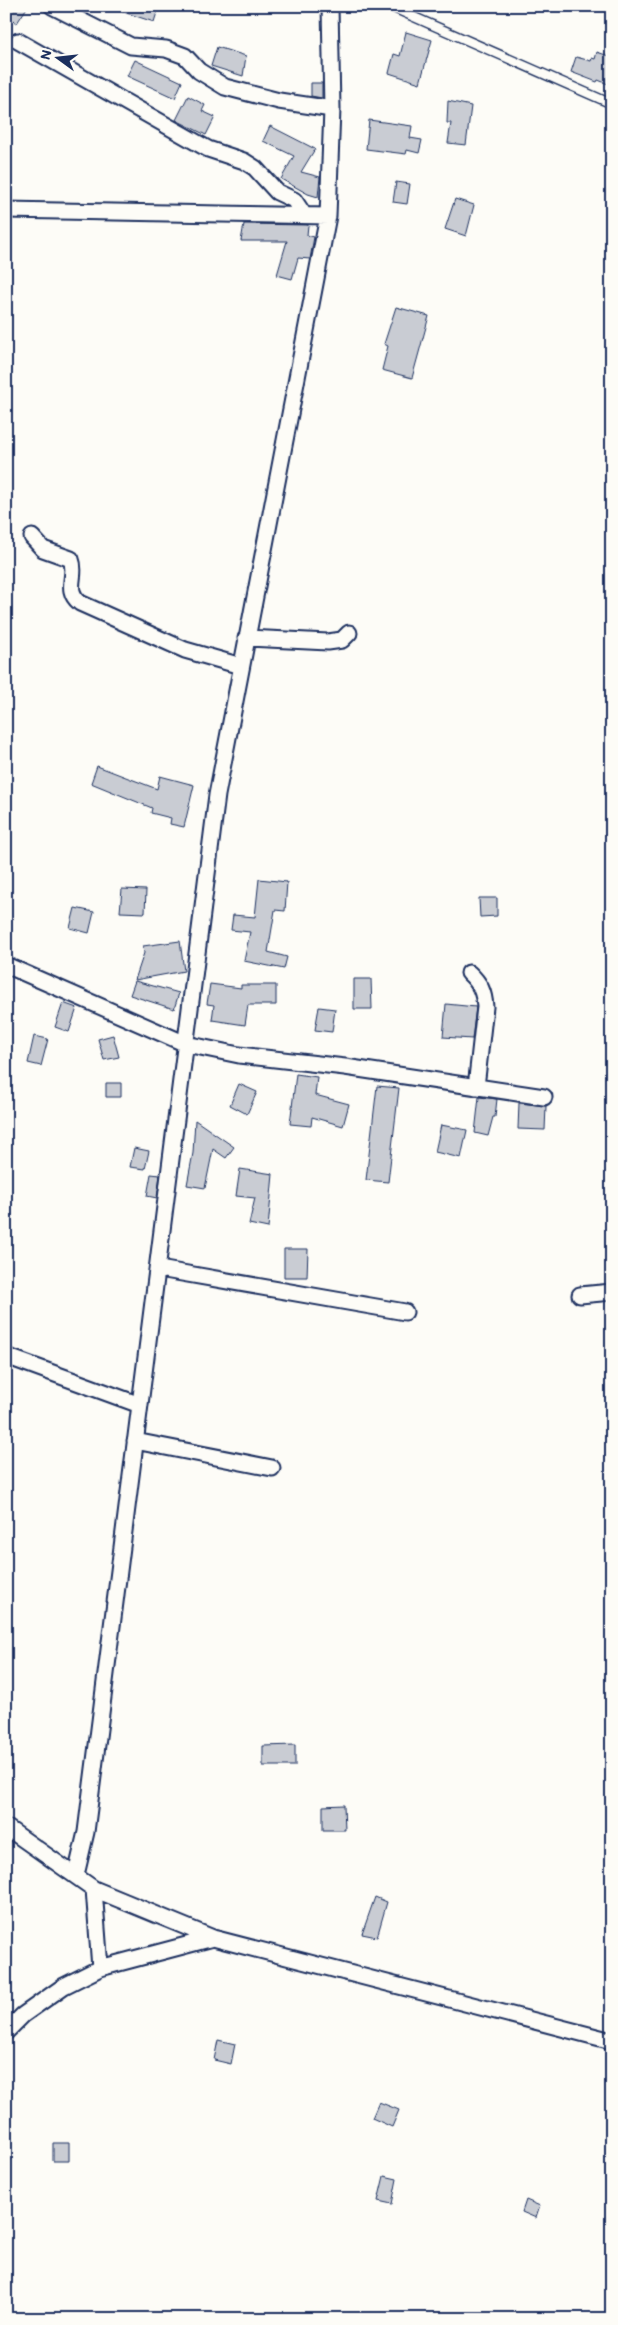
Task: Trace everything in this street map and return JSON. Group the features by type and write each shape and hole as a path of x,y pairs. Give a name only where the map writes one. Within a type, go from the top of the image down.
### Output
{"street":[{"path":"52,6 132,46 166,49 185,56 199,71 225,87 279,101 332,109"},
{"path":"76,1876 86,1832 218,795 246,638 328,216 332,109 330,6"},
{"path":"18,41 208,149 244,161 254,168 277,192 294,200 304,215"},
{"path":"6,210 328,216"},
{"path":"32,537 43,549 71,559 74,566 71,590 73,597 80,603 185,650 241,666"},
{"path":"246,638 328,642 342,640 349,633"},
{"path":"6,965 186,1044 239,1055 345,1067 544,1097"},
{"path":"469,973 479,982 484,995 485,1007 476,1087"},
{"path":"159,1270 405,1312"},
{"path":"580,1295 612,1292"},
{"path":"6,1356 140,1405"},
{"path":"135,1441 272,1468"},
{"path":"6,1827 94,1889 213,1938 612,2041"},
{"path":"94,1889 100,1968"},
{"path":"6,2032 23,2015 64,1986 100,1968 213,1938"}],"lane":[{"path":"389,6 612,104"}],"building":[{"path":"6,6 28,6 17,23 6,15"},
{"path":"114,6 159,6 154,22 114,9"},
{"path":"406,32 432,40 420,83 389,73 394,54 400,56"},
{"path":"217,47 246,56 243,76 211,66"},
{"path":"597,52 612,57 612,71 608,84 571,72 576,57 591,61 592,58 595,59"},
{"path":"135,60 182,82 175,98 127,76"},
{"path":"311,83 322,83 322,98 311,96"},
{"path":"188,96 205,105 202,111 215,117 206,135 176,120"},
{"path":"448,101 471,106 466,145 448,143 451,123 447,123"},
{"path":"369,120 412,126 410,138 422,140 419,153 407,150 406,154 366,149"},
{"path":"270,126 315,149 301,172 320,177 318,197 308,194 281,179 294,156 263,141"},
{"path":"396,182 410,184 407,204 393,202"},
{"path":"455,199 474,205 466,236 445,229"},
{"path":"244,224 308,225 307,235 314,237 310,259 298,258 292,279 277,275 287,241 241,241"},
{"path":"396,307 429,316 412,378 382,370 388,346 384,344"},
{"path":"97,766 157,789 160,776 194,785 184,827 170,824 171,818 151,813 152,808 91,783"},
{"path":"259,879 287,882 285,911 275,910 268,952 287,957 284,969 244,961 250,932 231,930 233,915 255,917"},
{"path":"122,889 146,890 145,913 120,912"},
{"path":"479,898 497,898 497,916 480,917"},
{"path":"75,908 94,912 89,933 70,928"},
{"path":"180,941 184,971 135,980 144,953 143,946"},
{"path":"354,979 371,979 372,1009 354,1009"},
{"path":"135,981 179,993 174,1009 130,995"},
{"path":"210,984 241,988 241,985 276,985 276,1005 248,1005 245,1025 212,1020 214,1005 207,1004"},
{"path":"63,1003 77,1008 69,1032 55,1027"},
{"path":"446,1004 476,1007 472,1039 443,1037"},
{"path":"319,1007 335,1009 332,1032 315,1030"},
{"path":"113,1035 119,1057 104,1060 98,1039"},
{"path":"34,1036 48,1039 41,1066 28,1063"},
{"path":"296,1074 317,1077 315,1095 349,1104 343,1126 312,1117 311,1126 290,1124"},
{"path":"106,1083 121,1083 121,1097 106,1097"},
{"path":"239,1084 257,1092 247,1114 230,1105"},
{"path":"377,1086 399,1088 388,1182 366,1180"},
{"path":"479,1097 497,1099 495,1117 493,1117 488,1136 475,1133"},
{"path":"519,1103 546,1106 545,1130 518,1129"},
{"path":"195,1120 234,1147 226,1158 213,1149 205,1188 187,1185 193,1153"},
{"path":"441,1125 467,1130 461,1158 435,1152"},
{"path":"134,1148 149,1151 145,1169 130,1167"},
{"path":"240,1169 273,1174 268,1228 249,1224 255,1198 236,1196"},
{"path":"151,1174 160,1175 157,1198 147,1196"},
{"path":"284,1249 308,1249 307,1277 284,1277"},
{"path":"295,1745 295,1766 263,1766 263,1746"},
{"path":"344,1805 345,1830 323,1830 323,1806"},
{"path":"375,1897 387,1902 377,1937 362,1934"},
{"path":"218,2040 235,2044 231,2064 214,2060"},
{"path":"379,2102 399,2110 392,2127 372,2118"},
{"path":"53,2143 69,2143 69,2161 53,2161"},
{"path":"384,2176 397,2179 392,2204 378,2201"},
{"path":"526,2200 540,2206 536,2218 522,2212"}]}
